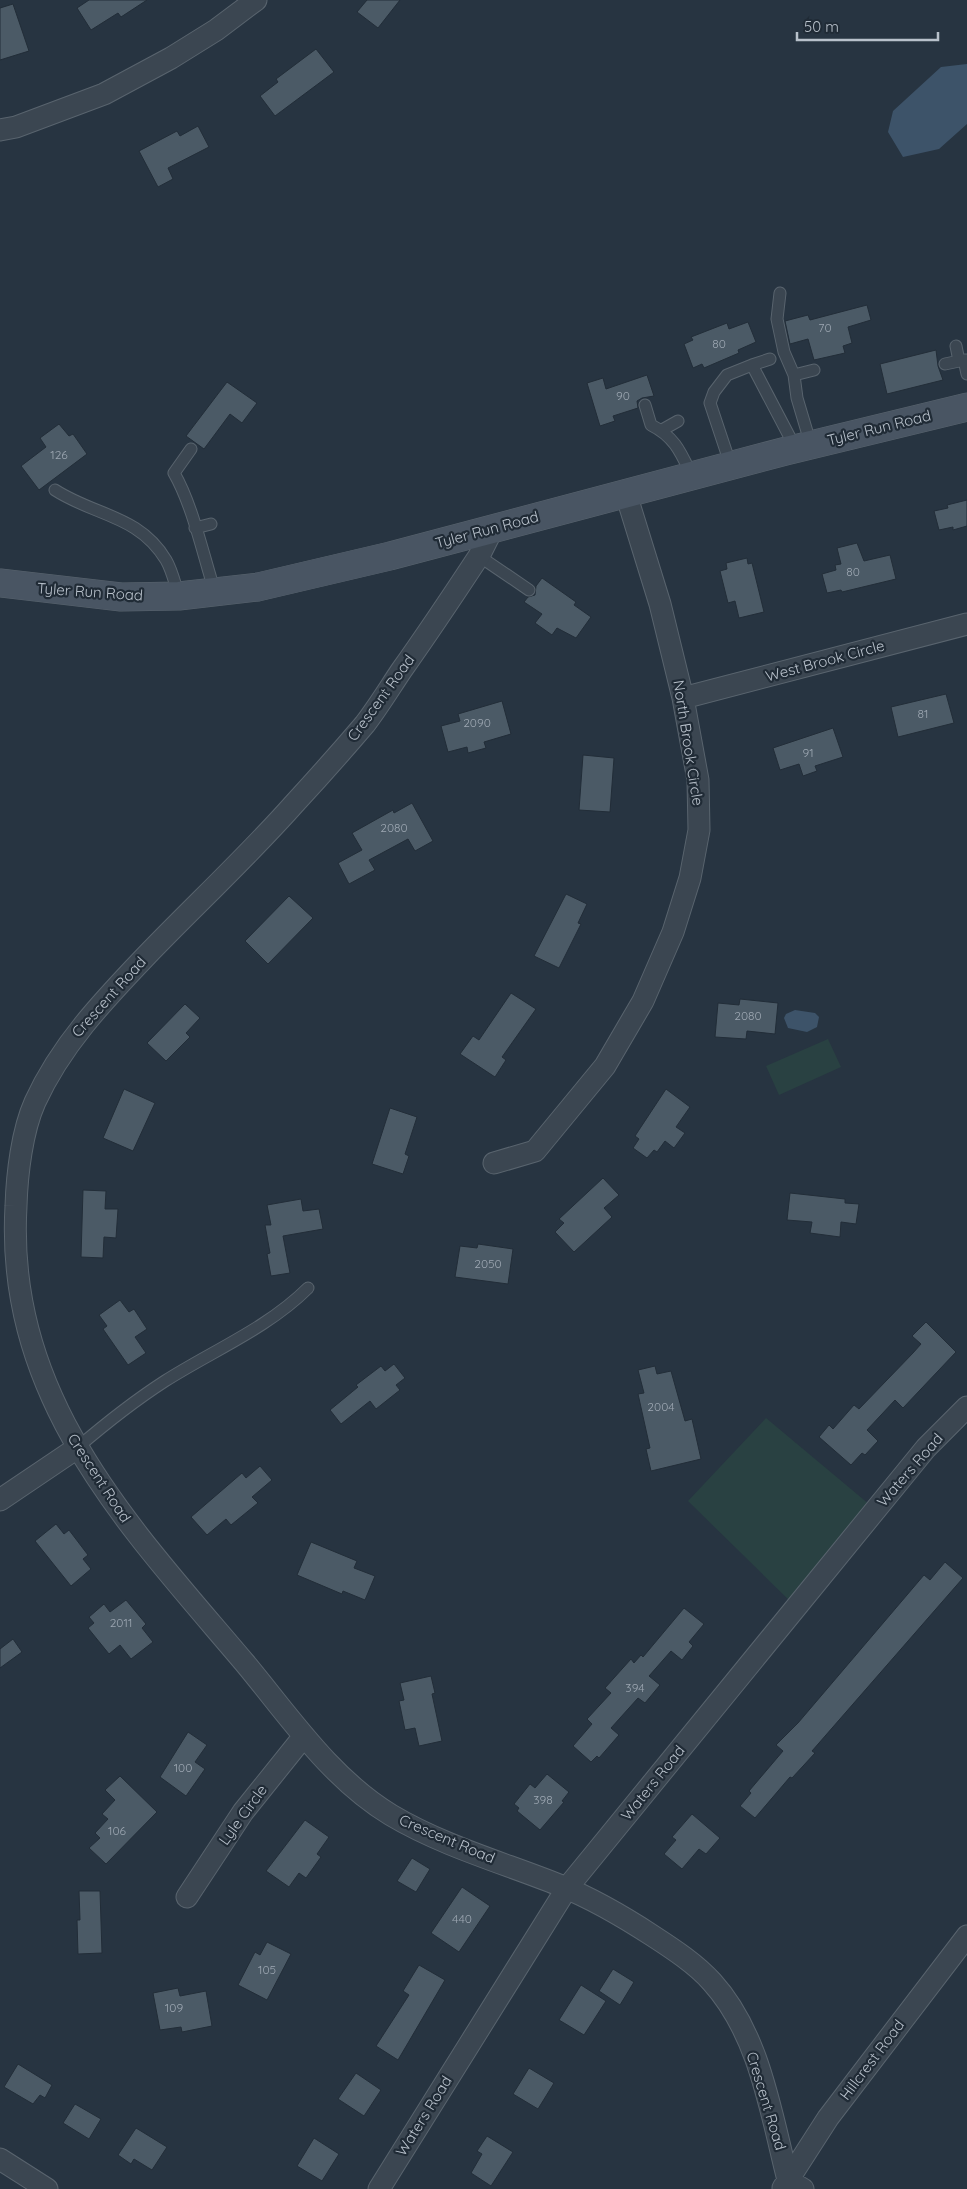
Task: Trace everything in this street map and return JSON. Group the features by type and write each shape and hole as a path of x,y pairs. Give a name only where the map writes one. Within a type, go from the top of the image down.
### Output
{"street":[{"path":"0,130 16,127 104,94 171,58 216,30 256,0"},
{"name":"Tyler Run Road","path":"0,583 121,597 179,596 258,587 390,556 803,447 967,407"},
{"name":"North Brook Circle","path":"494,1163 535,1151 605,1066 643,1001 673,932 690,878 699,830 698,780 683,698 660,604 626,494"},
{"name":"Crescent Road","path":"493,528 479,556 367,721 292,807 101,1003 69,1042 34,1104 17,1186 15,1219 20,1291 33,1345 54,1402 76,1448 136,1534 304,1736 351,1788 393,1816 434,1837 567,1888 634,1924 671,1948 710,1981 734,2012 757,2064 791,2186"},
{"name":"West Brook Circle","path":"683,698 967,624"},
{"name":"Waters Road","path":"379,2189 567,1888 926,1448 967,1406"},
{"path":"0,1500 76,1448"},
{"name":"Lyle Circle","path":"187,1897 243,1812 304,1736"},
{"name":"Hillcrest Road","path":"791,2186 828,2118 967,1936"},
{"path":"0,2158 47,2189"}],"lane":[{"path":"780,293 778,320 784,352 794,375 803,447"},
{"path":"956,346 964,361 967,374"},
{"path":"731,466 710,403 714,392 727,376 770,358"},
{"path":"945,364 964,361"},
{"path":"752,365 803,447"},
{"path":"794,375 814,370"},
{"path":"644,405 652,425 662,430 678,446 692,476"},
{"path":"662,430 678,421"},
{"path":"192,448 174,473 195,528 215,592"},
{"path":"55,490 73,502 116,518 146,534 167,560 179,596"},
{"path":"195,528 211,524"},
{"path":"479,556 529,590"},
{"path":"76,1448 110,1420 164,1382 237,1340 295,1302 308,1288"}],"green space":[{"path":"828,1039 841,1067 779,1095 766,1066"},
{"path":"766,1418 882,1515 796,1607 688,1501"}],"water":[{"path":"967,64 967,124 939,149 903,157 888,132 893,111 941,67"},
{"path":"795,1010 815,1013 819,1017 817,1027 807,1032 788,1028 784,1018 786,1014"}],"building":[{"path":"89,0 147,0 121,17 118,13 91,30 77,8"},
{"path":"367,0 400,0 378,28 357,12"},
{"path":"13,4 29,51 0,60 0,8"},
{"path":"316,49 334,72 275,116 260,96 278,82 276,79"},
{"path":"198,126 209,147 168,168 173,179 158,187 139,151 177,131 180,136"},
{"path":"867,305 871,320 848,327 852,343 843,346 845,353 814,360 808,339 790,344 785,321 808,315 810,320"},
{"path":"748,322 756,342 738,350 739,353 704,368 702,364 693,368 684,344 693,340 691,337 727,323 729,329"},
{"path":"936,350 938,366 943,380 887,394 880,364"},
{"path":"647,375 654,396 642,398 637,401 638,408 613,416 615,421 600,426 587,383 603,378 606,389"},
{"path":"227,382 257,403 242,423 230,414 204,449 186,436"},
{"path":"59,424 69,436 73,434 87,454 39,490 21,466 46,447 40,438"},
{"path":"967,500 967,526 953,530 953,527 939,530 934,511 948,508 947,505"},
{"path":"857,543 864,561 890,555 896,579 842,592 841,590 827,593 822,574 836,570 835,565 841,564 837,548"},
{"path":"747,558 748,564 752,563 764,612 739,618 735,601 728,603 720,571 727,569 726,563"},
{"path":"542,578 576,602 574,605 591,617 576,638 557,628 552,635 535,623 542,614 524,602 528,597 535,595 536,586"},
{"path":"946,694 954,723 898,737 891,707"},
{"path":"502,701 511,734 484,742 486,748 468,753 467,747 448,752 441,726 460,721 458,714"},
{"path":"833,728 843,757 815,766 817,771 803,776 799,764 780,770 773,748"},
{"path":"583,755 614,758 610,812 579,810"},
{"path":"412,803 433,841 415,851 408,839 369,860 375,870 349,884 338,863 362,850 352,833 393,810 394,813"},
{"path":"566,894 587,904 578,923 581,924 559,968 534,956"},
{"path":"289,896 313,918 268,964 245,941"},
{"path":"511,993 536,1009 502,1057 506,1060 495,1077 460,1054 473,1036 479,1040"},
{"path":"740,999 778,1003 775,1034 747,1031 746,1039 715,1037 718,1003 739,1005"},
{"path":"185,1004 200,1018 186,1033 190,1037 166,1061 147,1043"},
{"path":"124,1089 155,1103 133,1151 103,1138"},
{"path":"666,1089 690,1107 676,1127 685,1133 674,1148 665,1141 657,1152 654,1150 647,1158 633,1148 639,1139 635,1136"},
{"path":"390,1108 417,1117 405,1154 409,1156 403,1174 372,1164"},
{"path":"603,1178 619,1195 604,1208 612,1217 574,1252 555,1232 564,1223 559,1219"},
{"path":"83,1190 106,1191 105,1209 118,1209 116,1238 104,1237 103,1258 81,1257"},
{"path":"790,1193 845,1199 845,1203 859,1204 856,1224 841,1222 840,1237 810,1233 812,1222 787,1220"},
{"path":"301,1199 303,1211 319,1209 323,1229 283,1236 290,1273 271,1276 267,1254 270,1253 265,1225 271,1225 267,1205"},
{"path":"478,1244 513,1249 508,1284 455,1277 460,1246 477,1248"},
{"path":"120,1300 129,1312 134,1309 147,1329 135,1337 146,1353 128,1365 103,1329 107,1326 99,1315"},
{"path":"926,1322 956,1352 903,1408 895,1400 867,1430 878,1441 865,1455 862,1453 851,1465 819,1437 829,1425 833,1429 854,1405 859,1409 913,1353 921,1344 912,1336"},
{"path":"394,1364 405,1378 396,1385 400,1390 376,1409 370,1401 341,1424 330,1410 358,1387 356,1385 381,1366 385,1371"},
{"path":"655,1366 657,1374 671,1371 685,1421 692,1419 701,1459 651,1471 646,1449 650,1448 638,1394 644,1393 638,1370"},
{"path":"260,1466 272,1480 252,1497 258,1503 231,1525 226,1519 207,1535 191,1517 242,1473 246,1478"},
{"path":"56,1524 64,1534 69,1530 88,1555 83,1559 91,1569 71,1586 35,1541"},
{"path":"311,1542 357,1561 354,1568 375,1576 365,1600 343,1591 342,1594 297,1575"},
{"path":"945,1562 963,1578 812,1751 815,1753 792,1778 790,1777 755,1818 740,1806 751,1793 749,1791 783,1751 776,1745 798,1723 924,1575 930,1580"},
{"path":"126,1600 146,1624 142,1628 153,1642 131,1659 120,1645 109,1654 88,1628 94,1623 89,1617 104,1604 110,1612"},
{"path":"684,1608 704,1624 689,1642 693,1646 682,1660 671,1651 649,1676 660,1685 645,1703 638,1698 611,1728 619,1735 599,1758 597,1756 591,1762 573,1746 592,1724 587,1719 611,1693 605,1688 631,1659 634,1663 641,1655 643,1657"},
{"path":"13,1639 22,1652 0,1668 0,1649"},
{"path":"431,1676 435,1693 432,1694 442,1741 419,1746 415,1728 405,1730 399,1701 404,1700 400,1683"},
{"path":"188,1732 207,1745 195,1762 205,1769 186,1796 160,1777"},
{"path":"547,1774 569,1792 562,1801 564,1802 540,1830 517,1811 519,1808 514,1804 530,1784 535,1788"},
{"path":"120,1776 157,1812 106,1864 89,1848 100,1838 95,1833 108,1819 102,1814 115,1800 105,1790"},
{"path":"692,1814 720,1838 706,1854 699,1849 682,1869 664,1854 676,1840 672,1837"},
{"path":"305,1820 329,1837 317,1854 321,1857 306,1878 299,1873 289,1887 266,1871"},
{"path":"412,1858 430,1869 416,1892 397,1881"},
{"path":"462,1887 490,1906 459,1952 431,1933"},
{"path":"79,1891 100,1891 102,1953 78,1954 77,1920 80,1920"},
{"path":"267,1942 291,1954 267,2000 238,1985 255,1952 260,1955"},
{"path":"419,1965 445,1980 398,2060 376,2046 409,1995 403,1991"},
{"path":"613,1969 634,1982 620,2005 599,1991"},
{"path":"581,1985 606,2001 584,2035 559,2020"},
{"path":"178,1988 180,1996 206,1991 212,2026 182,2032 181,2027 160,2030 153,1993"},
{"path":"18,2064 52,2085 45,2098 40,2095 33,2104 4,2087"},
{"path":"529,2068 554,2083 538,2109 513,2094"},
{"path":"356,2073 381,2090 364,2116 338,2099"},
{"path":"75,2104 101,2119 89,2139 63,2123"},
{"path":"136,2128 167,2147 152,2170 134,2159 131,2164 118,2155"},
{"path":"487,2136 513,2152 491,2186 471,2173 482,2154 477,2151"},
{"path":"314,2138 339,2154 322,2181 297,2166"}]}
